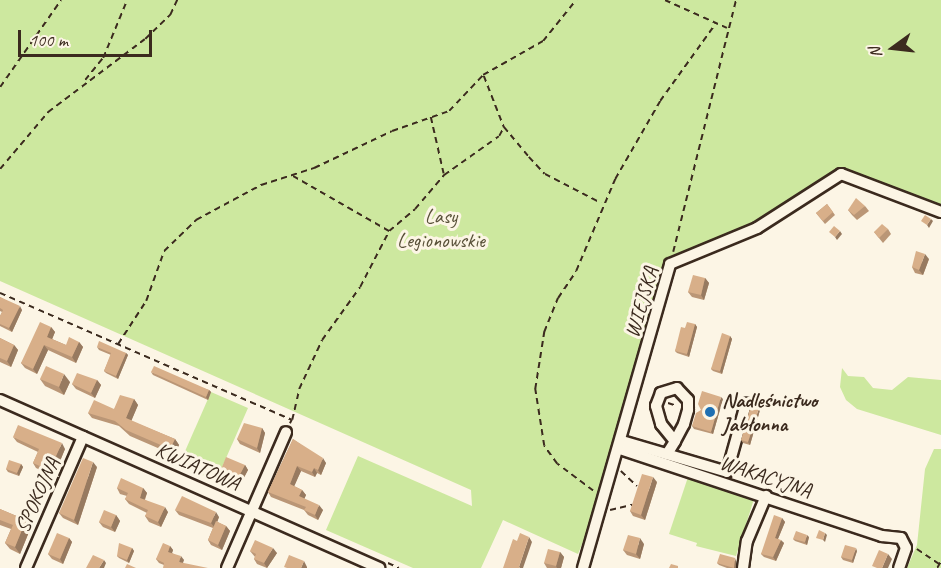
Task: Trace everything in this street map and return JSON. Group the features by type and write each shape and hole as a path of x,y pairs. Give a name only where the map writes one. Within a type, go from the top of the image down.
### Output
{"street":[{"name":"WIEJSKA","path":"583,568 615,466 670,264 757,228 841,174 941,212"},
{"path":"667,454 675,441 688,410 688,400 677,388 661,393 657,400 661,424 675,441"},
{"name":"KWIATOWA","path":"0,400 380,568"},
{"path":"621,445 667,454 727,472 746,404"},
{"path":"227,568 286,432"},
{"name":"SPOKOJNA","path":"26,568 32,541 83,437"},
{"name":"WAKACYJNA","path":"621,445 882,536 901,538"},
{"path":"743,568 747,541 766,496"},
{"path":"899,568 906,549 901,538"}],"path":[{"path":"0,87 61,0"},
{"path":"83,83 103,58 127,0"},
{"path":"0,169 48,112 83,83 145,39 170,15 177,0"},
{"path":"118,344 146,301 164,251 174,239 232,198 449,111 483,75 543,41 576,0"},
{"path":"665,0 728,28"},
{"path":"670,264 736,0"},
{"path":"604,499 557,465 544,446 535,389 544,332 558,298 576,271 602,203 660,101 716,23"},
{"path":"483,75 504,127 545,174 602,203"},
{"path":"431,117 444,175"},
{"path":"286,432 292,420 299,389 322,340 360,287 389,231 415,209 444,175 499,136 504,127"},
{"path":"292,175 389,231"},
{"path":"0,293 292,420"},
{"path":"657,400 688,410"},
{"path":"615,466 638,486"},
{"path":"601,512 633,505"},
{"path":"901,538 940,563 937,568"}],"green space":[{"name":"Lasy Legionowskie","path":"0,0 941,0 941,205 839,171 762,222 668,261 596,510 578,554 503,520 481,568 413,568 326,530 358,456 472,506 471,490 0,281"},
{"path":"842,368 848,376 864,377 873,388 892,390 908,377 941,380 941,435 857,409 846,400 840,387"},
{"path":"211,392 248,408 216,481 179,465"},
{"path":"934,449 941,449 941,568 907,568 917,545 925,469"},
{"path":"688,477 754,499 736,556 696,546 697,543 669,534"}],"building":[{"path":"856,198 865,206 854,215 848,210"},
{"path":"827,204 833,212 823,221 816,213"},
{"path":"925,215 931,219 927,225 921,221"},
{"path":"882,224 888,229 879,238 874,232"},
{"path":"834,226 840,231 835,237 829,232"},
{"path":"916,251 925,254 919,270 912,267"},
{"path":"693,275 705,278 701,295 688,292"},
{"path":"0,297 20,306 9,328 0,324 3,310 0,308"},
{"path":"40,322 51,327 47,337 66,345 69,337 79,342 72,357 44,345 33,369 21,363"},
{"path":"687,322 695,324 687,354 675,351 681,327 685,328"},
{"path":"722,333 730,336 720,371 711,369"},
{"path":"0,338 14,345 7,361 0,358"},
{"path":"99,341 126,353 116,376 104,371 111,353 97,347"},
{"path":"46,366 64,374 59,387 40,379"},
{"path":"154,366 209,390 206,397 151,372"},
{"path":"77,373 97,380 91,393 72,384"},
{"name":"Nadleśnictwo Jabłonna","path":"702,391 721,397 711,432 692,426 696,413 701,410 698,404"},
{"path":"120,395 134,399 126,418 175,439 170,449 126,430 115,421 88,413 94,400 114,409"},
{"path":"751,405 759,408 748,442 741,440"},
{"path":"244,423 262,428 257,448 237,439"},
{"path":"18,425 62,443 56,456 50,454 44,468 33,463 39,449 13,437"},
{"path":"293,439 323,458 318,470 314,468 312,472 297,466 290,484 302,490 299,496 319,505 315,515 304,510 306,507 268,492"},
{"path":"226,457 245,465 237,480 220,472"},
{"path":"83,458 93,462 74,520 59,513"},
{"path":"9,460 21,464 17,473 6,469"},
{"path":"642,474 653,477 641,515 630,511"},
{"path":"121,478 143,488 140,498 165,507 158,522 145,516 148,510 125,499 128,493 117,488"},
{"path":"182,496 216,512 211,523 175,510"},
{"path":"0,509 26,520 15,547 5,543 13,525 0,520"},
{"path":"104,510 116,515 111,527 99,522"},
{"path":"774,515 782,518 775,538 781,540 773,557 761,554"},
{"path":"216,521 226,526 218,545 208,540"},
{"path":"819,530 825,533 823,540 816,538"},
{"path":"796,531 807,535 805,542 793,539"},
{"path":"57,533 69,538 60,559 48,554"},
{"path":"520,533 529,537 520,568 503,568 513,539 517,541"},
{"path":"628,535 640,538 636,554 623,550"},
{"path":"255,540 273,548 264,563 254,559 256,554 250,551"},
{"path":"119,543 132,548 127,560 117,556"},
{"path":"163,543 170,546 168,552 181,556 179,562 208,568 163,568 164,563 156,559"},
{"path":"845,545 856,548 852,560 841,557"},
{"path":"548,549 560,552 556,566 544,563"},
{"path":"879,550 888,554 882,568 872,566"},
{"path":"720,554 735,558 734,568 717,563"},
{"path":"93,555 104,560 99,568 86,568"},
{"path":"289,555 304,561 301,568 284,567"},
{"path":"671,564 678,566 678,568 669,568"}],"place":[{"name":"Nadleśnictwo Jabłonna","path":"710,412"}]}
